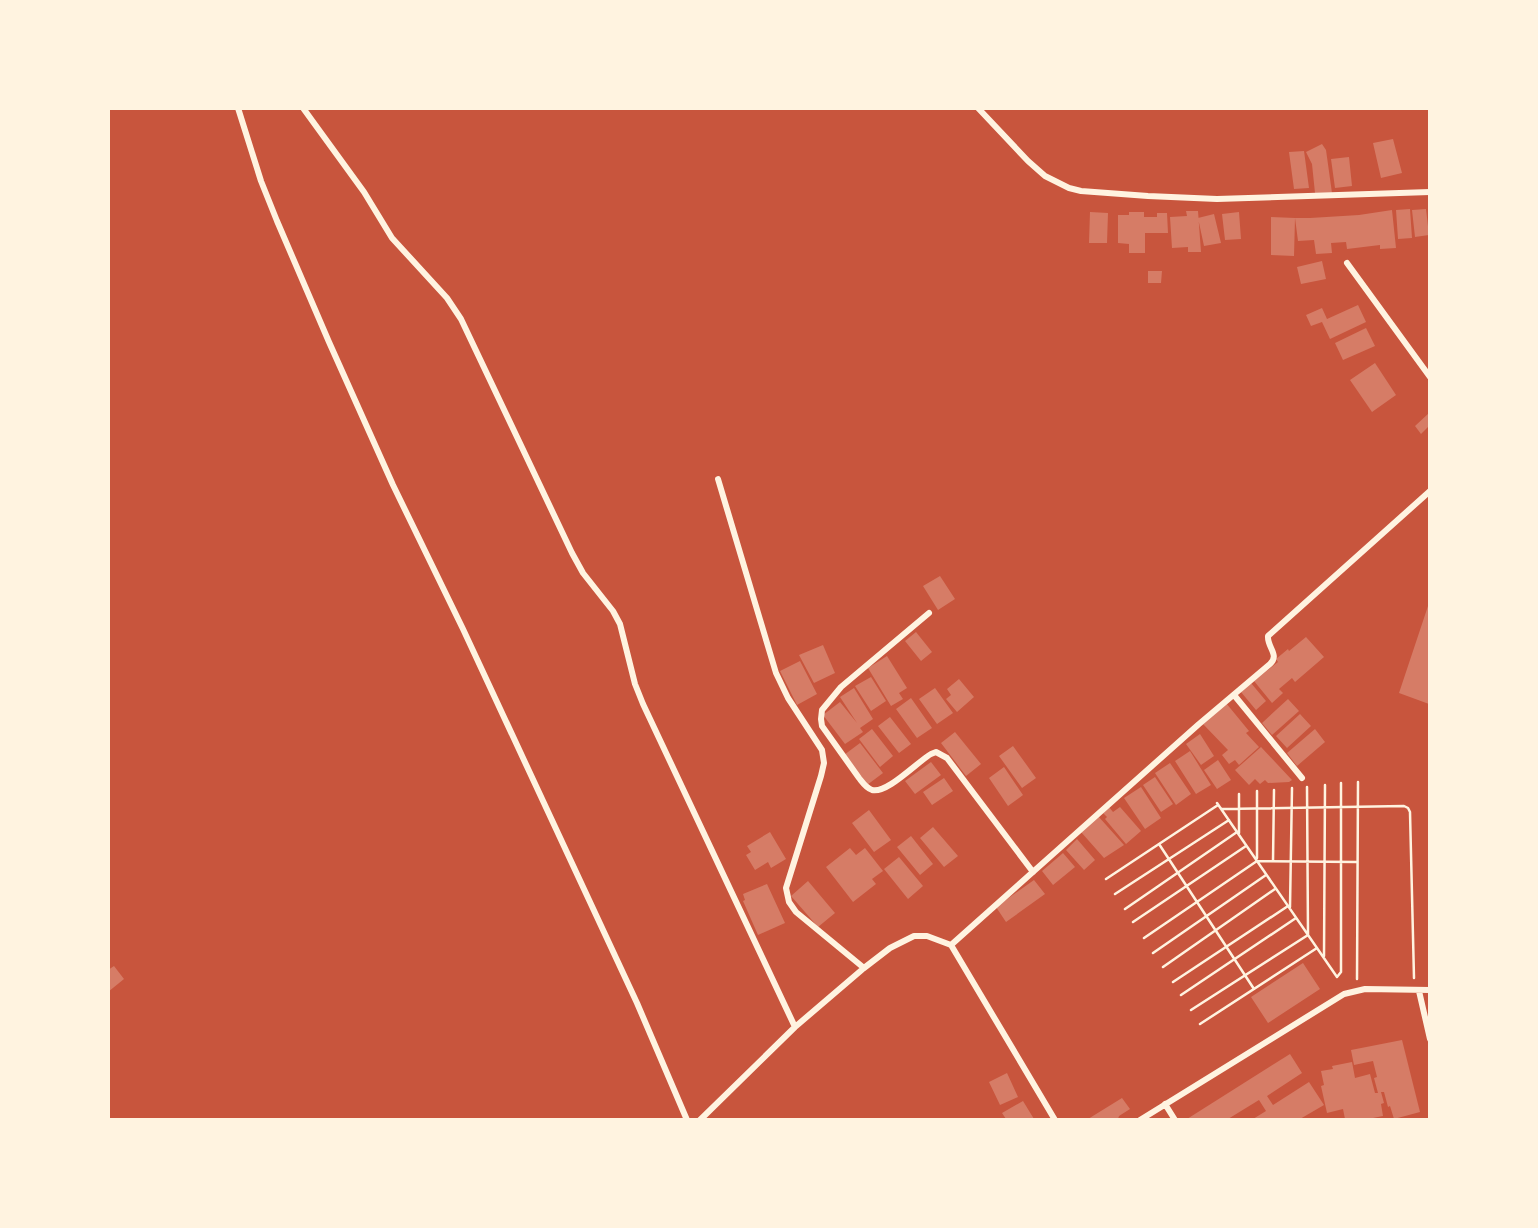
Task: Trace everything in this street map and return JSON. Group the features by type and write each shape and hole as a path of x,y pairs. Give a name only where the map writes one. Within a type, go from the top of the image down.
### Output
{"street":[{"path":"238,108 269,201 329,342 393,485 463,629 636,1003 687,1119"},
{"path":"303,108 364,192 392,238 447,298 461,319 572,553 620,624 635,684 643,704 795,1027"},
{"path":"978,108 1045,176 1081,191 1217,199 1430,192"},
{"path":"1347,263 1430,377"},
{"path":"718,480 776,673 788,698 822,750 824,763 821,776 786,888 789,902 796,912 863,968"},
{"path":"951,945 1263,671 1274,658 1268,636 1430,491"},
{"path":"929,613 841,687 822,710 822,726 866,787 872,790 884,789 931,754 936,752 947,758 1033,872"},
{"path":"1234,695 1302,778"},
{"path":"700,1119 795,1027 863,968 890,948 914,936 927,936 951,945 1055,1119"},
{"path":"1140,1119 1344,994 1376,988 1430,990"},
{"path":"1419,990 1430,1039"},
{"path":"1166,1104 1175,1119"}],"path":[{"path":"1357,979 1358,782"},
{"path":"1219,805 1337,977 1341,972 1341,783"},
{"path":"1324,959 1325,785"},
{"path":"1307,787 1308,935"},
{"path":"1289,907 1292,788"},
{"path":"1273,790 1273,861"},
{"path":"1257,791 1257,861"},
{"path":"1238,834 1239,794"},
{"path":"1105,879 1219,805 1240,808 1404,807 1410,810 1413,976 1419,990"},
{"path":"1115,894 1229,820"},
{"path":"1125,909 1238,834"},
{"path":"1159,844 1254,989"},
{"path":"1133,922 1246,846"},
{"path":"1144,938 1257,861 1357,862"},
{"path":"1153,953 1266,874"},
{"path":"1163,967 1276,889"},
{"path":"1173,982 1289,907"},
{"path":"1181,995 1296,918"},
{"path":"1191,1010 1308,935"},
{"path":"1200,1024 1317,948"}],"building":[{"path":"1393,139 1402,173 1381,178 1373,143"},
{"path":"1322,144 1326,150 1332,193 1315,193 1312,164 1306,152"},
{"path":"1304,151 1309,188 1294,189 1289,152"},
{"path":"1349,157 1352,186 1335,188 1331,159"},
{"path":"1410,209 1412,238 1398,239 1396,210"},
{"path":"1426,209 1429,235 1415,237 1412,210"},
{"path":"1392,210 1396,248 1380,249 1380,245 1347,249 1346,242 1331,243 1332,253 1316,254 1314,240 1298,241 1295,218 1359,215"},
{"path":"1186,211 1198,211 1201,252 1188,252 1188,247 1172,248 1170,217 1187,216"},
{"path":"1090,212 1108,213 1107,243 1089,243"},
{"path":"1129,212 1144,212 1144,217 1157,217 1157,213 1167,213 1168,233 1145,233 1145,253 1129,253 1129,244 1118,243 1118,215 1129,215"},
{"path":"1239,212 1241,239 1225,240 1222,214"},
{"path":"1214,214 1221,243 1204,246 1198,218"},
{"path":"1271,217 1295,218 1294,256 1271,255"},
{"path":"1322,261 1326,279 1301,284 1297,267"},
{"path":"1148,271 1162,271 1161,283 1148,283"},
{"path":"1358,305 1366,322 1330,339 1322,322 1311,326 1306,315 1322,308 1327,319"},
{"path":"1366,328 1375,346 1343,360 1335,343"},
{"path":"1375,363 1396,395 1372,412 1350,380"},
{"path":"1429,413 1429,426 1421,434 1415,426"},
{"path":"940,576 955,599 938,610 923,586"},
{"path":"1429,603 1429,704 1399,693"},
{"path":"916,632 932,652 921,661 905,641"},
{"path":"1306,637 1324,657 1295,682 1292,678 1279,689 1283,693 1272,703 1254,681 1278,662 1276,659"},
{"path":"823,645 835,673 814,683 799,655"},
{"path":"887,656 907,688 899,693 903,699 891,706 868,668"},
{"path":"800,661 817,694 797,705 780,671"},
{"path":"871,677 886,701 871,711 855,686"},
{"path":"959,679 974,697 957,712 946,699 951,695 947,689"},
{"path":"1251,683 1266,701 1256,710 1241,692"},
{"path":"854,688 873,719 860,728 863,732 845,744 823,715 840,702 857,723 840,697"},
{"path":"935,688 953,713 937,724 919,699"},
{"path":"911,698 932,728 917,738 896,709"},
{"path":"1288,699 1299,711 1272,735 1262,723"},
{"path":"1226,703 1259,747 1239,765 1235,760 1229,764 1222,755 1228,750 1203,724"},
{"path":"1300,714 1311,726 1287,748 1276,736"},
{"path":"890,717 911,744 899,753 878,726"},
{"path":"872,729 893,756 880,767 859,739"},
{"path":"1315,729 1325,742 1297,766 1287,753"},
{"path":"955,732 981,764 966,776 941,743"},
{"path":"1200,734 1214,756 1201,765 1186,744"},
{"path":"860,743 883,773 867,785 844,755"},
{"path":"1013,746 1036,778 1022,788 999,756"},
{"path":"1261,747 1292,780 1268,783 1265,780 1260,784 1255,779 1249,785 1235,770"},
{"path":"1190,751 1211,785 1196,794 1175,761"},
{"path":"1218,760 1231,780 1217,789 1204,770"},
{"path":"931,762 941,775 915,794 905,781"},
{"path":"1170,763 1191,794 1176,805 1155,773"},
{"path":"1004,767 1023,795 1008,806 989,778"},
{"path":"1155,777 1173,804 1161,812 1143,785"},
{"path":"944,778 953,791 932,805 923,792"},
{"path":"1141,787 1161,818 1145,829 1124,798"},
{"path":"1109,807 1113,812 1120,807 1141,831 1126,844 1105,819 1107,817 1103,813"},
{"path":"869,810 891,840 874,852 852,823"},
{"path":"1098,816 1124,845 1104,858 1081,832"},
{"path":"933,827 958,856 944,867 920,838"},
{"path":"770,832 786,859 771,868 768,862 755,870 746,855 751,852 747,846"},
{"path":"911,836 933,864 920,875 897,847"},
{"path":"1077,839 1095,860 1084,870 1066,850"},
{"path":"850,848 856,855 865,848 883,871 872,879 876,884 853,902 826,867"},
{"path":"1063,853 1075,867 1053,885 1042,871"},
{"path":"899,857 923,886 908,899 884,869"},
{"path":"1034,880 1045,894 1006,922 996,907"},
{"path":"808,881 835,913 818,927 791,896"},
{"path":"767,884 785,923 758,935 743,901 743,894"},
{"path":"1303,963 1320,989 1268,1023 1251,997"},
{"path":"114,966 124,979 108,992 108,970"},
{"path":"1402,1040 1420,1112 1394,1119 1384,1092 1381,1092 1383,1116 1345,1119 1343,1109 1327,1113 1321,1086 1324,1085 1321,1071 1352,1062 1355,1078 1370,1074 1375,1093 1378,1093 1373,1061 1354,1065 1351,1050"},
{"path":"1290,1054 1302,1073 1267,1096 1273,1105 1309,1082 1324,1105 1300,1119 1253,1119 1266,1111 1259,1100 1228,1119 1187,1119"},
{"path":"1007,1073 1018,1097 1000,1105 989,1082"},
{"path":"1122,1098 1130,1109 1118,1119 1088,1119"},
{"path":"1023,1101 1034,1119 1006,1119 1002,1113"}]}
